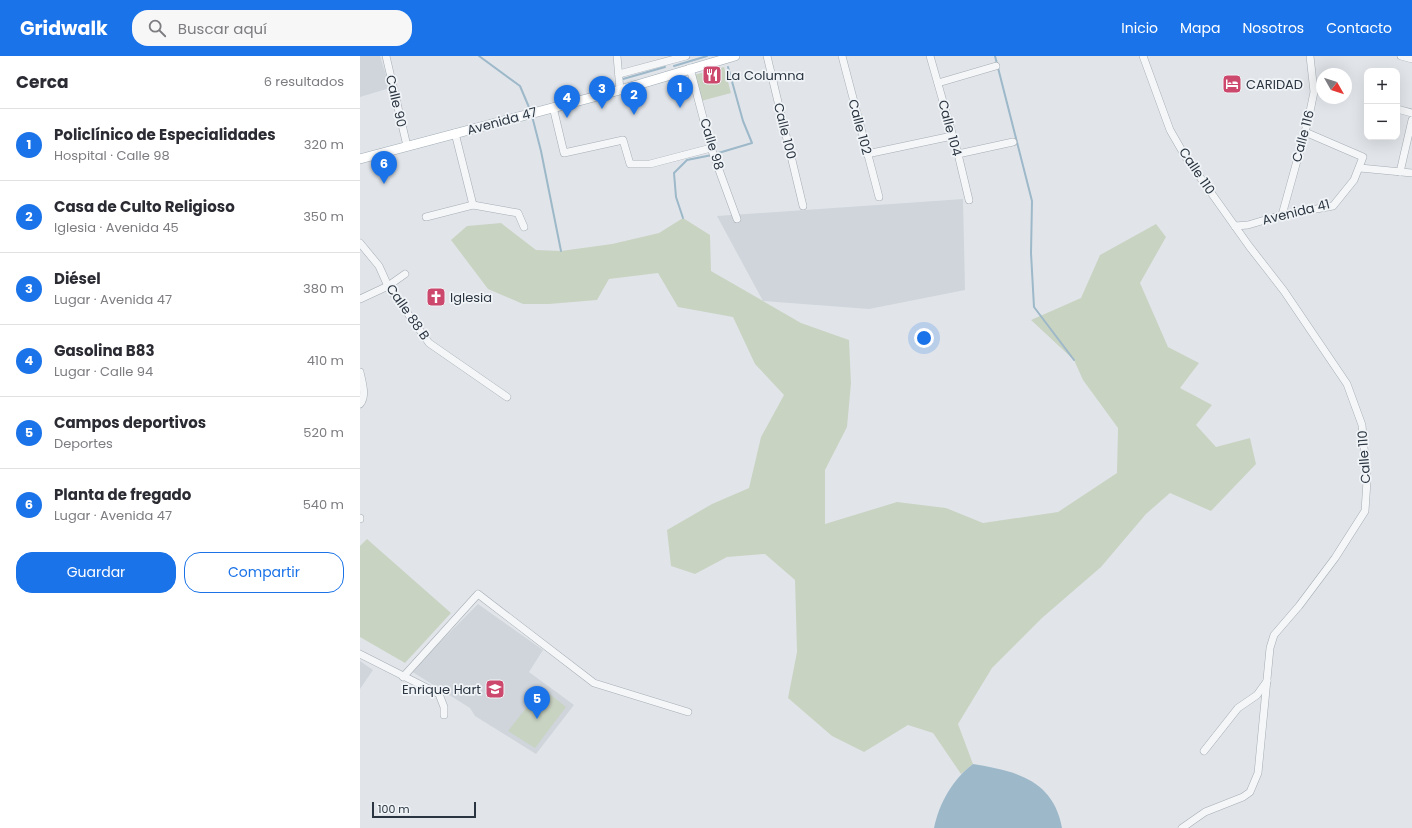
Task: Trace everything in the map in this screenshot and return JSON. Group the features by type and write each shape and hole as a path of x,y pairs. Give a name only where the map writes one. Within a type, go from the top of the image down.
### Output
{"main road":[{"name":"Avenida 47","path":"360,159 620,90 734,56"}],"street":[{"name":"Calle 90","path":"386,56 407,146"},
{"path":"617,56 620,90"},
{"path":"619,74 686,56"},
{"name":"Calle 100","path":"767,56 803,206"},
{"name":"Calle 102","path":"842,56 878,197"},
{"name":"Calle 104","path":"930,56 958,154 969,200"},
{"name":"Calle 110","path":"1143,56 1170,130 1186,156 1235,226 1284,291 1347,384 1362,425 1367,481 1365,511 1335,558 1299,606 1274,635 1270,648 1258,773 1250,792 1243,797 1205,812 1182,828"},
{"name":"Calle 116","path":"1282,215 1305,132 1314,92 1310,56"},
{"path":"1401,56 1412,59"},
{"path":"938,83 996,66"},
{"name":"Calle 98","path":"690,68 711,148 737,219"},
{"path":"553,107 564,153 623,140 630,164 650,164 711,148"},
{"path":"1400,110 1412,113"},
{"path":"1400,172 1412,120"},
{"name":"Avenida 41","path":"1235,226 1248,225 1282,215 1333,206 1354,180 1360,168 1363,157 1305,132"},
{"path":"455,133 473,205"},
{"path":"867,154 952,136"},
{"path":"958,154 1013,142"},
{"path":"1360,168 1412,173"},
{"path":"426,217 473,205 518,213 524,227"},
{"name":"Calle 88 B","path":"360,243 379,266 388,286 429,342 507,397"},
{"path":"360,299 388,286 405,274"},
{"path":"360,372 364,392 360,404"},
{"path":"403,677 478,594 594,683 688,712"},
{"path":"360,654 439,694 444,707 444,715"},
{"path":"1204,751 1238,708 1256,694 1268,681"}],"shaded area":[{"path":"360,56 380,56 390,88 360,97"},
{"path":"963,199 965,290 869,309 763,301 717,216"},
{"name":"Enrique Hart","path":"478,604 543,650 529,672 574,705 536,754 475,716 470,708 411,671"},
{"path":"360,661 373,670 360,689"}],"green space":[{"path":"724,67 731,93 701,101 694,75"},
{"path":"683,218 710,235 711,271 801,323 849,340 851,383 847,427 825,470 825,524 897,502 946,508 983,523 1058,512 1117,473 1118,428 1083,380 1074,360 1031,320 1081,298 1100,255 1156,224 1166,237 1140,283 1168,347 1199,363 1180,388 1212,405 1196,425 1216,447 1250,438 1256,464 1211,511 1170,493 1146,514 1101,567 1042,618 992,668 958,724 973,764 961,774 933,733 908,725 864,752 832,736 788,698 797,652 795,580 765,554 727,557 695,574 671,566 667,530 712,504 749,488 761,437 784,395 755,364 733,317 678,307 658,273 609,279 597,300 549,304 523,304 488,289 451,240 467,226 501,223 536,250 561,251 612,244 659,233"},
{"path":"367,539 451,613 405,663 360,637 360,546"},
{"path":"542,688 566,707 535,748 508,731"}],"water":[{"path":"973,764 1003,770 1030,780 1041,788 1050,798 1057,811 1062,828 934,828 939,810 948,792 959,777"}],"waterway":[{"path":"479,56 520,86 531,112"},
{"path":"674,66 707,56"},
{"path":"995,56 1032,201 1031,253 1034,307 1074,360"},
{"path":"623,79 665,67"},
{"path":"715,154 752,143 743,121 728,67"},
{"path":"532,116 541,151 561,251"},
{"path":"683,218 676,197 674,173 687,160 712,155"}],"place":[{"name":"La Columna","path":"712,75"},
{"name":"CARIDAD","path":"1232,84"},
{"name":"Policlínico de Especialidades","path":"680,108"},
{"name":"Diésel","path":"602,109"},
{"name":"Casa de Culto Religioso","path":"634,115"},
{"name":"Gasolina B83","path":"567,118"},
{"name":"Planta de fregado","path":"384,184"},
{"name":"Iglesia","path":"436,297"},
{"name":"Enrique Hart","path":"495,689"},
{"name":"Campos deportivos","path":"537,719"}]}
